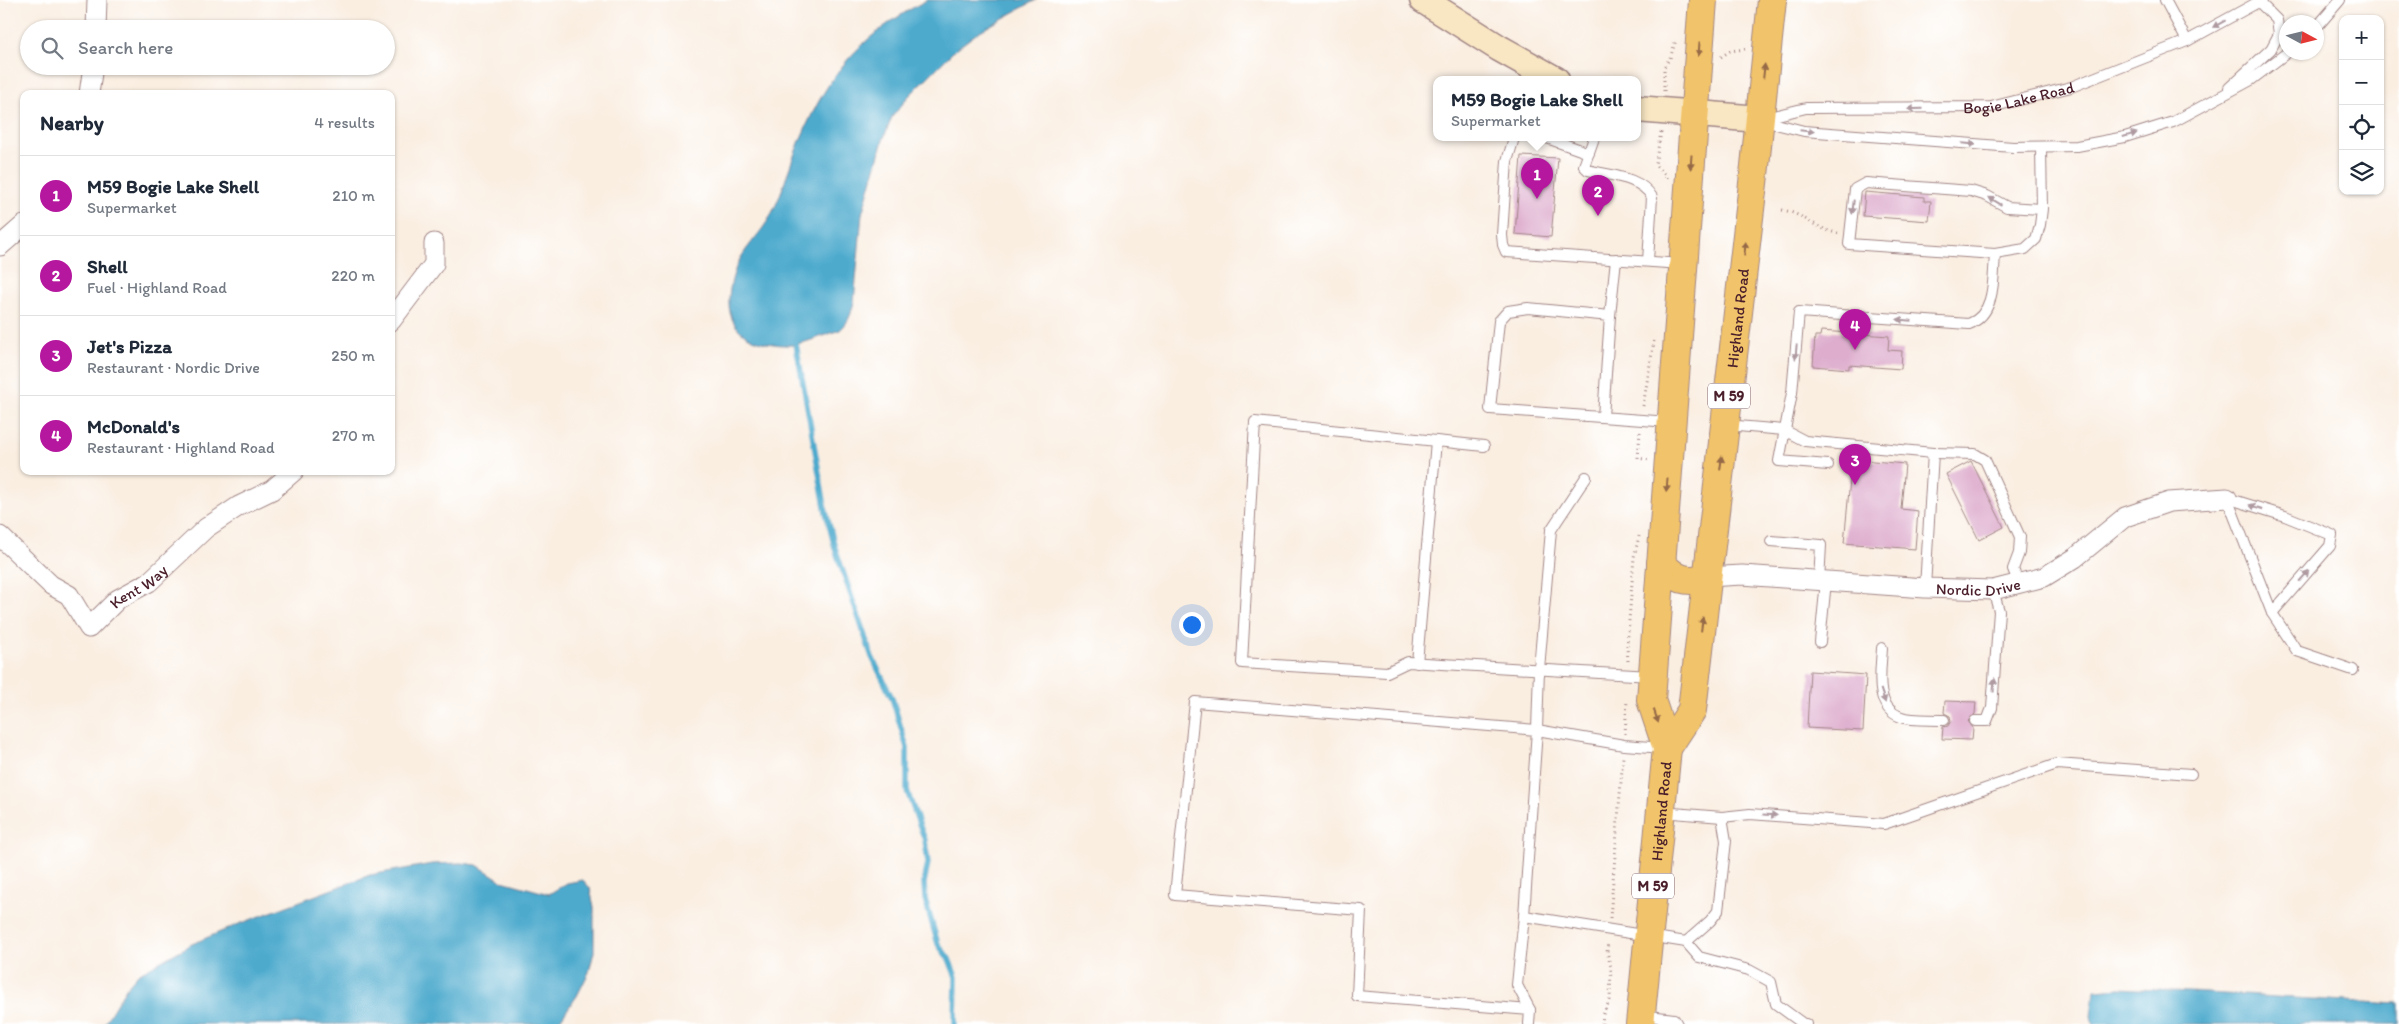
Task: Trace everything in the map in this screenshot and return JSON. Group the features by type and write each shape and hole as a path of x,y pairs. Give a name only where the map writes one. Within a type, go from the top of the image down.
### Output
{"highway":[{"name":"Highland Road","path":"1640,1019 1667,748 1651,700 1652,676 1703,0"},
{"name":"Highland Road","path":"1667,748 1692,710 1772,0"},
{"path":"1661,563 1669,572 1687,581 1708,577"}],"main road":[{"path":"1423,0 1499,48 1549,76"},
{"name":"Bogie Lake Road","path":"1641,109 1760,119"}],"street":[{"path":"96,20 97,0"},
{"path":"90,90 92,75"},
{"path":"0,246 20,228"},
{"path":"395,316 434,264 434,243"},
{"name":"Kent Way","path":"0,536 51,585 69,595 89,628 118,599 149,582 206,528 239,506 272,490 289,475"},
{"name":"Nordic Drive","path":"1708,577 1742,575 1925,588 1993,590 2044,577 2075,558 2125,517 2169,502 2227,498"}],"lane":[{"path":"2165,0 2187,41"},
{"path":"2324,19 2340,0"},
{"name":"Bogie Lake Road","path":"1760,119 1806,108 1991,106 2071,86 2187,41 2260,1 2277,20 2279,34 2271,49 2218,100"},
{"name":"Bogie Lake Road","path":"1760,119 1804,132 2041,148 2077,146 2125,137 2173,122 2218,100 2251,80 2279,59"},
{"path":"1513,141 1507,161 1502,236 1506,252 1683,264"},
{"path":"1555,141 1589,153"},
{"path":"1593,141 1584,166 1588,170 1629,180 1648,191 1652,204 1648,261"},
{"path":"2041,148 2042,209 2039,232 2033,243 2020,251 1995,254 1849,239 1855,189 1866,183 1971,191 1987,196 2007,207 2042,209"},
{"path":"1828,465 1779,462 1792,393 1799,312 1953,324 1976,322 1986,311 1992,287 1995,254"},
{"path":"1603,417 1616,259"},
{"path":"1610,316 1528,308 1508,311 1499,321 1490,409 1671,422"},
{"path":"1484,446 1255,422 1242,662 1387,672 1408,662 1652,676"},
{"path":"1725,424 1784,430 1805,441 1933,454 1975,454 1986,460 2020,537 2019,553 2012,569 2019,584"},
{"path":"1417,663 1436,441"},
{"path":"1925,588 1933,454"},
{"path":"1529,1024 1530,1010 1517,985 1524,916 1537,730 1539,669 1551,530 1586,477"},
{"path":"2227,498 2272,613 2298,651 2353,670"},
{"path":"2227,498 2285,516 2332,535 2330,546 2272,613"},
{"path":"1771,541 1821,545 1820,642"},
{"path":"1975,721 1987,721 1992,708 1999,611 1993,590"},
{"path":"1882,648 1880,692 1887,707 1902,717 1944,720"},
{"path":"1530,1010 1357,996 1362,910 1176,895 1195,702 1537,730 1624,744 1667,748"},
{"path":"1661,812 1722,817 1750,814 1884,824 2057,764 2191,774"},
{"path":"1686,942 1718,911 1726,841 1722,817"},
{"path":"1524,916 1609,932 1686,942 1699,957 1749,970 1771,982 1776,1004 1806,1024"},
{"path":"1640,1019 1674,1018 1677,1024"}],"path":[{"path":"1666,72 1664,67 1673,52 1676,37"},
{"path":"1717,58 1730,51 1748,49"},
{"path":"1782,210 1794,212 1824,231 1849,239"}],"water":[{"path":"927,0 1036,0 980,31 956,49 908,97 892,117 883,140 862,214 854,302 846,324 840,330 793,345 766,343 753,339 736,326 729,308 729,297 734,273 741,257 772,213 795,153 818,103 845,63 861,46 902,14"},
{"path":"462,863 477,865 502,881 549,894 567,883 583,880 590,888 594,908 594,952 589,972 577,996 557,1024 104,1024 126,988 138,974 192,944 239,924 370,875 432,864"},
{"path":"2120,988 2399,1004 2399,1024 2093,1024 2091,1016 2094,990"}],"building":[{"path":"1521,156 1558,158 1551,237 1515,234"},
{"path":"1865,192 1924,197 1924,201 1931,201 1929,221 1863,216"},
{"path":"1821,331 1889,336 1888,350 1902,351 1901,369 1849,365 1849,369 1813,366 1815,336 1820,336"},
{"path":"1852,459 1905,464 1901,509 1918,511 1915,549 1844,543"},
{"path":"1971,461 2004,527 1979,540 1946,474"},
{"path":"1810,671 1866,675 1863,731 1807,728"},
{"path":"1945,701 1976,702 1975,714 1968,721 1973,728 1972,740 1942,739 1943,727 1948,726 1951,721 1950,716 1944,713"}],"waterway":[{"path":"796,344 826,512 835,548 872,657 892,698 907,748 907,791 925,840 928,863 924,883 925,899 938,944 949,959 956,977 955,1024"}],"place":[{"name":"M59 Bogie Lake Shell","path":"1537,199"},
{"name":"Shell","path":"1598,216"},
{"name":"McDonald's","path":"1855,350"},
{"name":"Jet's Pizza","path":"1855,485"}]}
